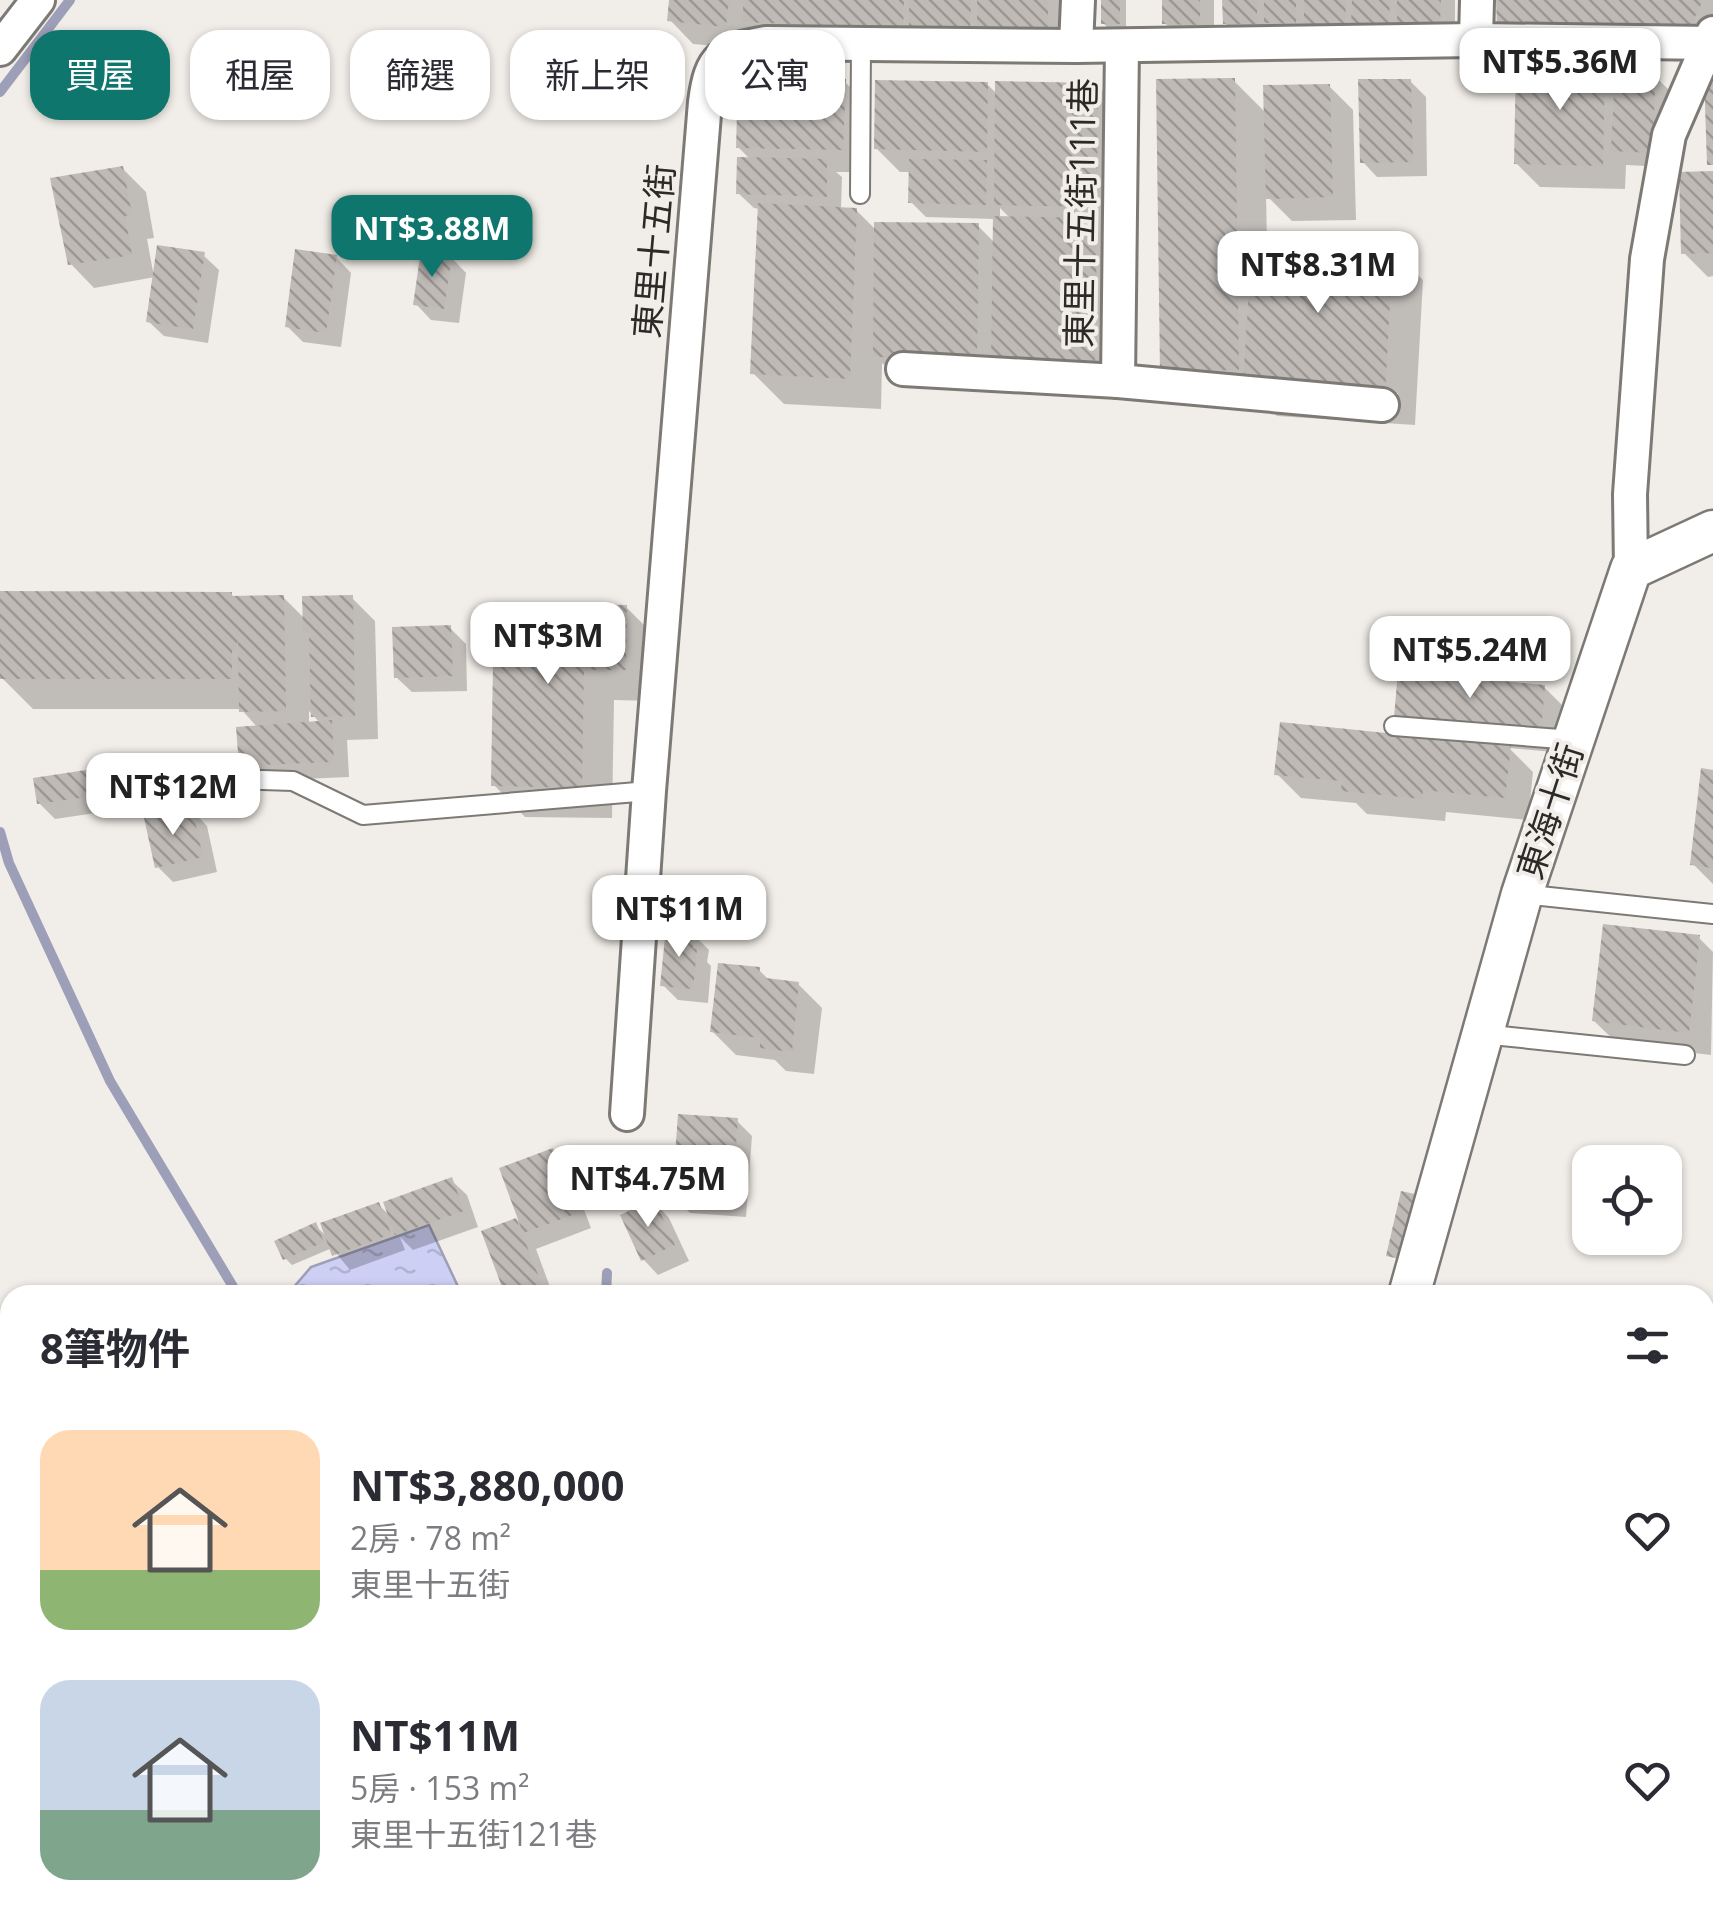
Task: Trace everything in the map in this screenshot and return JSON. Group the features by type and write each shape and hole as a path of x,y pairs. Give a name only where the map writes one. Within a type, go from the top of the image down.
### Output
{"street":[{"path":"0,49 38,0"},
{"path":"1076,46 1078,0"},
{"path":"1476,40 1477,0"},
{"name":"東里十五街","path":"627,1114 649,791 709,73 720,56 740,47 766,43 1122,46 1712,40"},
{"name":"東海十街","path":"1412,1285 1522,894 1631,569 1630,494 1647,259 1669,135 1712,40"},
{"name":"東里十五街111巷","path":"1118,381 1122,46"},
{"name":"東里十五街111巷","path":"903,369 1118,381 1382,404"},
{"path":"1631,569 1713,530"}],"lane":[{"path":"860,194 861,44"},
{"path":"1394,726 1573,740"},
{"path":"232,779 292,782 363,815 649,791"},
{"path":"1522,894 1713,914"},
{"path":"1482,1034 1685,1056"}],"water":[{"path":"429,1225 457,1285 296,1285 311,1267"}],"building":[{"path":"669,0 729,0 726,27 667,21"},
{"path":"743,0 904,0 903,29 743,22"},
{"path":"909,0 971,0 970,32 909,30"},
{"path":"977,0 1048,0 1048,32 977,31"},
{"path":"1101,0 1120,0 1120,24 1101,24"},
{"path":"1162,0 1200,0 1200,25 1162,24"},
{"path":"1222,0 1257,0 1257,24 1223,24"},
{"path":"1264,0 1296,0 1296,24 1264,23"},
{"path":"1304,0 1346,0 1345,26 1304,25"},
{"path":"1352,0 1390,0 1389,25 1351,25"},
{"path":"1397,0 1441,0 1440,25 1397,24"},
{"path":"1496,0 1703,0 1688,31 1497,28"},
{"path":"1516,60 1605,62 1603,166 1514,164"},
{"path":"1615,72 1656,74 1652,153 1611,151"},
{"path":"1704,74 1713,74 1713,165 1707,165"},
{"path":"1235,78 1239,370 1160,371 1156,79"},
{"path":"1358,79 1411,79 1413,162 1360,163"},
{"path":"875,80 988,82 987,152 874,149"},
{"path":"995,81 1098,83 1097,207 994,205"},
{"path":"1330,84 1333,197 1266,199 1263,85"},
{"path":"737,120 844,120 843,150 736,148"},
{"path":"737,157 827,159 827,197 736,194"},
{"path":"909,159 987,160 986,205 908,203"},
{"path":"123,166 132,215 125,216 132,255 68,265 50,178"},
{"path":"1713,171 1713,253 1681,254 1679,172"},
{"path":"758,203 857,208 850,379 750,374"},
{"path":"993,216 1097,218 1095,368 991,365"},
{"path":"874,222 979,223 977,358 873,357"},
{"path":"1252,238 1393,246 1385,395 1243,386"},
{"path":"157,245 205,252 193,329 146,322"},
{"path":"295,249 337,255 326,333 285,327"},
{"path":"421,250 452,255 444,309 413,305"},
{"path":"0,591 284,595 286,711 239,712 238,639 236,651 232,651 232,679 0,679"},
{"path":"353,595 355,716 311,717 309,633 303,632 302,596"},
{"path":"494,602 627,605 626,670 584,670 582,788 491,786"},
{"path":"451,625 453,676 394,678 392,627"},
{"path":"1398,671 1545,685 1541,731 1394,717"},
{"path":"332,720 334,762 239,766 236,727"},
{"path":"1280,722 1511,746 1505,798 1423,790 1422,799 1341,791 1342,781 1274,775"},
{"path":"99,768 102,795 37,804 33,778"},
{"path":"1701,768 1713,770 1713,868 1690,865"},
{"path":"192,808 203,857 155,868 144,818"},
{"path":"1603,924 1700,935 1689,1033 1592,1021"},
{"path":"666,928 694,932 693,948 697,949 693,989 660,986"},
{"path":"718,963 760,967 759,977 799,982 792,1052 760,1048 760,1038 710,1032"},
{"path":"678,1114 738,1118 732,1203 672,1198"},
{"path":"553,1148 578,1213 523,1233 499,1168"},
{"path":"452,1177 464,1211 395,1235 383,1202"},
{"path":"1401,1191 1415,1194 1400,1259 1386,1256"},
{"path":"654,1199 675,1245 641,1261 620,1215"},
{"path":"379,1202 391,1234 332,1256 320,1223"},
{"path":"516,1218 542,1285 501,1285 481,1231"},
{"path":"316,1222 324,1242 283,1260 274,1241"}],"waterway":[{"path":"0,92 70,0"},
{"path":"0,832 9,863 110,1081 232,1285"},
{"path":"606,1285 607,1273"}]}
